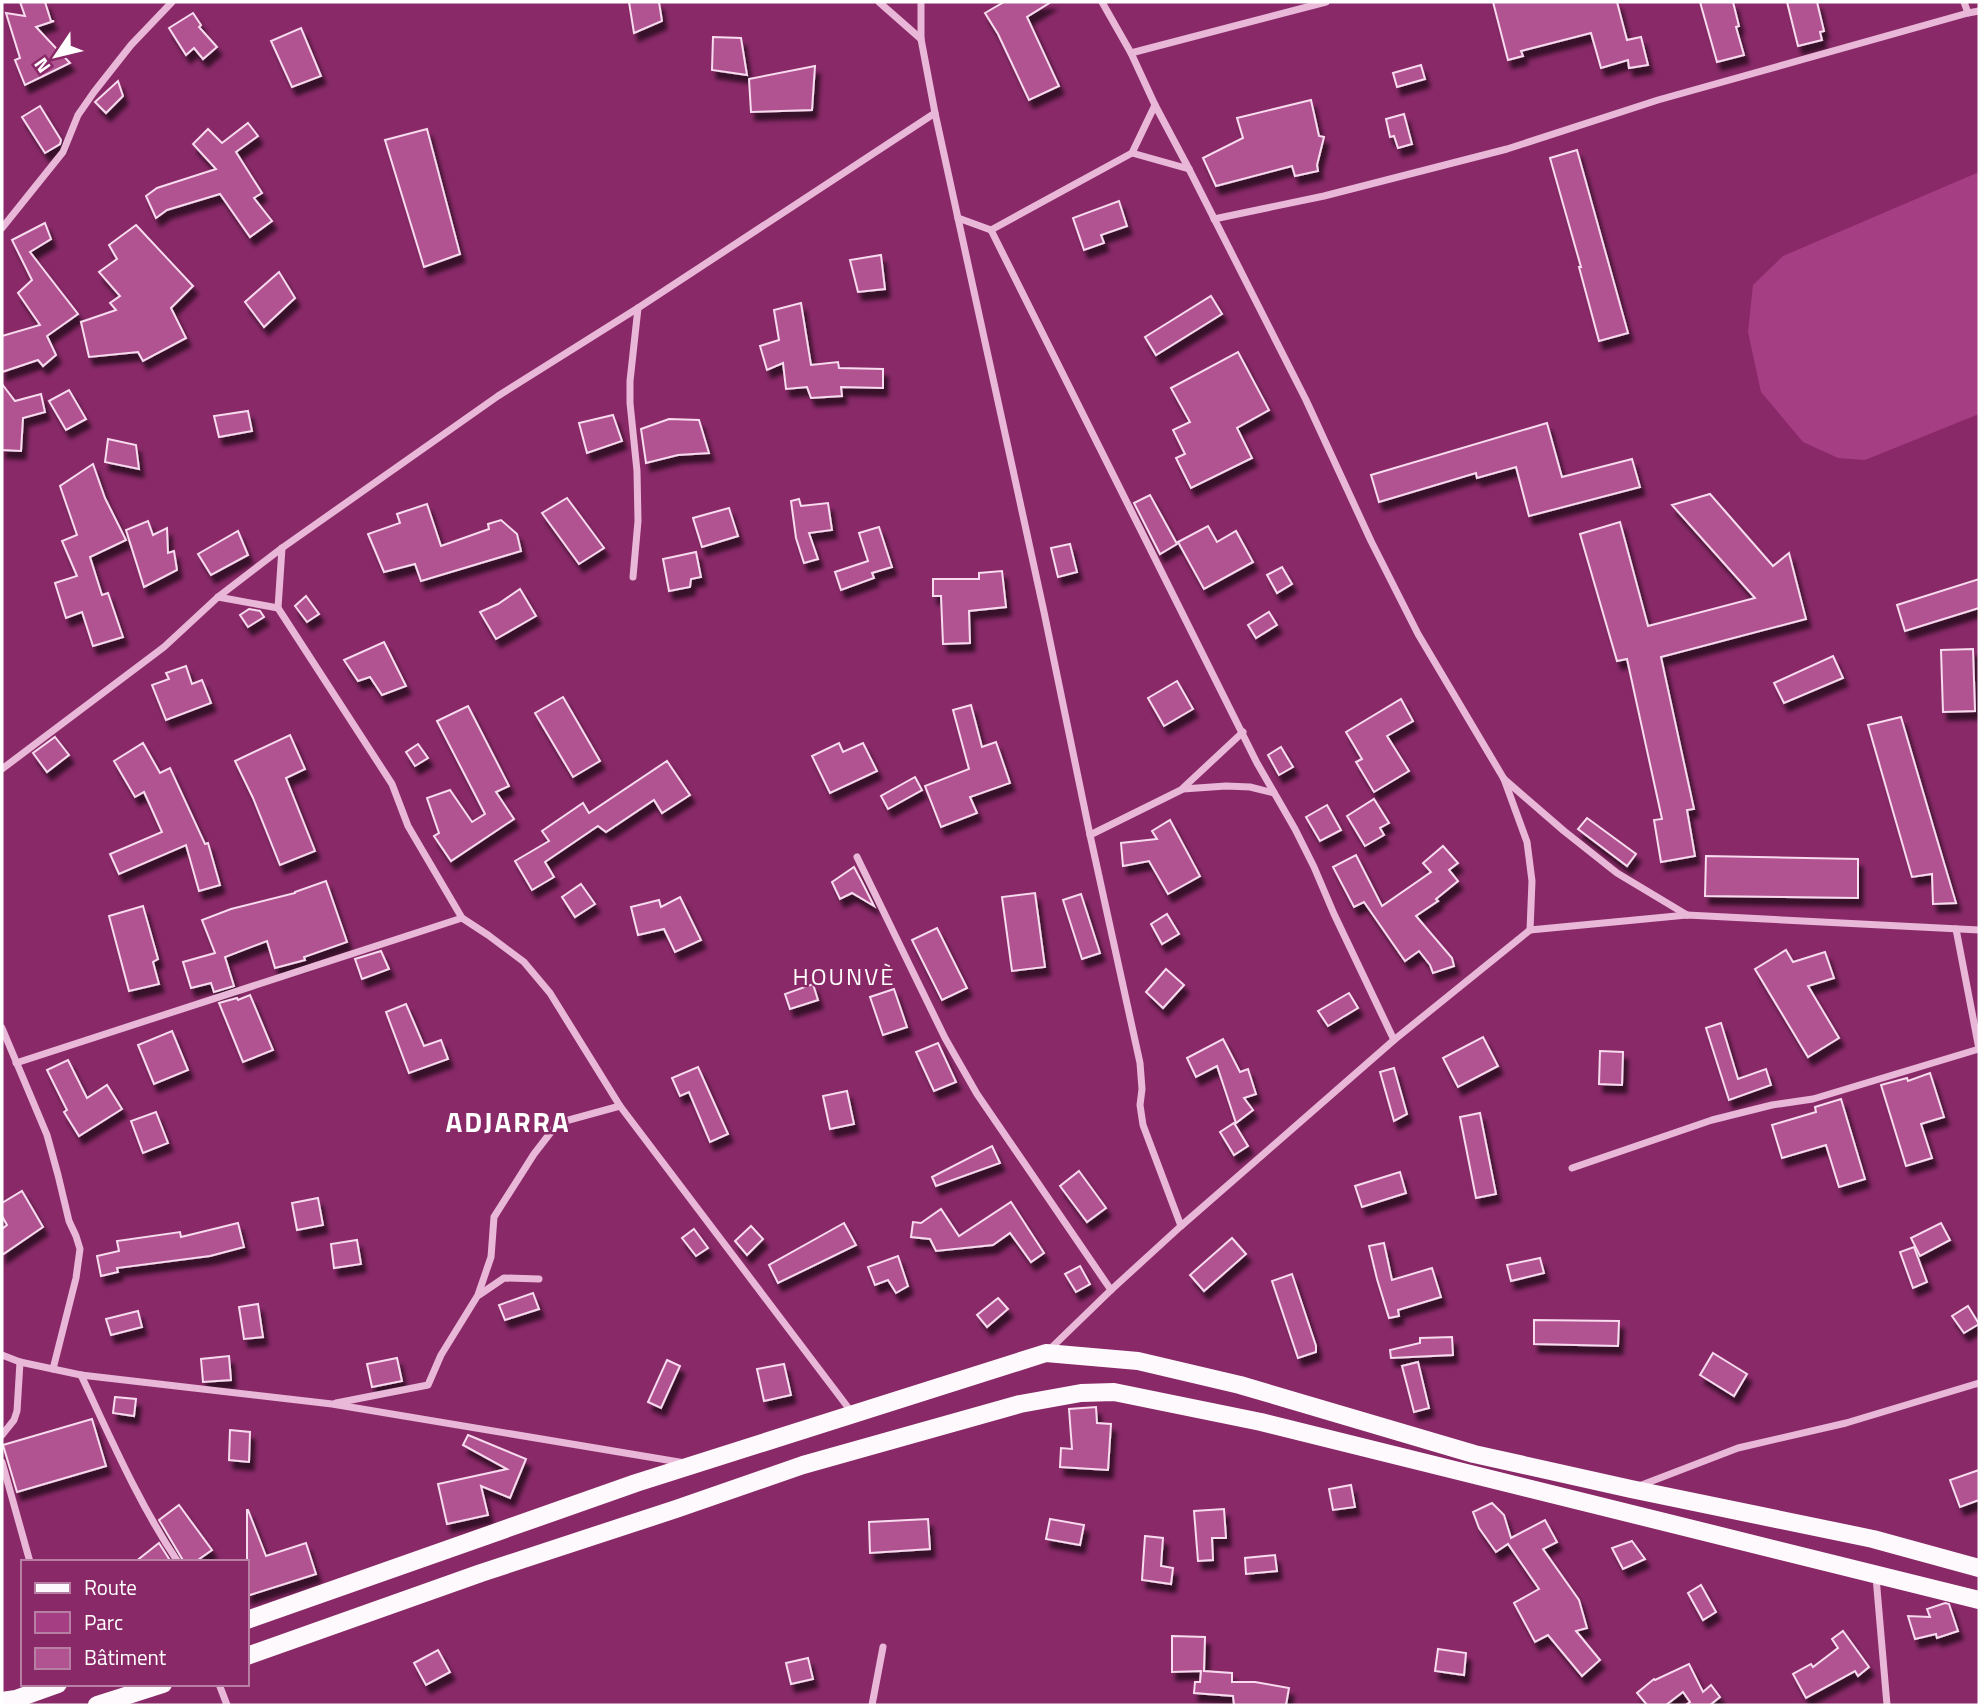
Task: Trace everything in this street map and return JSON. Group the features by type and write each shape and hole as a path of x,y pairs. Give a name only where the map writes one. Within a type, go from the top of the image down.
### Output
{"main road":[{"path":"248,1620 692,1464 1046,1353 1138,1361 1241,1385 1474,1454 1873,1539 1979,1568"},
{"path":"248,1656 481,1573 803,1465 1020,1404 1081,1393 1114,1392 1261,1422 1979,1600"},
{"path":"12,1697 51,1686"},
{"path":"97,1705 157,1686"}],"street":[{"path":"2,228 63,152 78,115 94,92 131,45 172,2"},
{"path":"879,2 921,39"},
{"path":"920,2 921,39 935,113 1140,1063 1143,1125 1181,1226"},
{"path":"1102,2 1131,53 1306,400 1371,541 1418,634 1504,779 1527,842 1532,881 1530,930"},
{"path":"1131,53 1326,2"},
{"path":"1964,2 1968,13"},
{"path":"1214,219 1324,196 1507,149 1658,100 1979,11"},
{"path":"991,230 1132,153 1155,105"},
{"path":"2,769 164,647 218,597 282,548 498,396 638,308 935,113"},
{"path":"1132,153 1189,169"},
{"path":"958,218 991,230 1257,763 1314,867 1394,1040"},
{"path":"633,577 638,520 630,381 638,308"},
{"path":"282,548 278,608 392,784 408,826 462,918 524,962 550,993 620,1106 853,1415"},
{"path":"218,597 278,608"},
{"path":"1090,835 1183,789 1243,732"},
{"path":"1504,779 1617,873 1687,915"},
{"path":"1183,789 1250,787 1274,793"},
{"path":"858,857 945,1038 977,1094 1111,1290"},
{"path":"1046,1353 1181,1226 1394,1040 1530,930 1687,915 1979,930"},
{"path":"16,1063 462,918"},
{"path":"1572,1167 1712,1120 1772,1105 1813,1099 1979,1049 1956,929"},
{"path":"2,1028 47,1135 69,1222 80,1249 80,1261 53,1369"},
{"path":"332,1404 428,1385 441,1355 478,1295 491,1257 494,1217 534,1154 558,1123 620,1106"},
{"path":"478,1295 504,1278 539,1279"},
{"path":"2,1355 20,1363 81,1376 332,1404 692,1464"},
{"path":"2,1435 14,1420 17,1411 20,1363"},
{"path":"81,1376 128,1475 177,1560"},
{"path":"1631,1489 1738,1448 1846,1423 1979,1383"},
{"path":"2,1462 29,1560"},
{"path":"1876,1574 1887,1705"},
{"path":"872,1705 883,1647"},
{"path":"220,1686 227,1705"}],"green space":[{"path":"1979,172 1979,414 1865,460 1838,458 1803,442 1761,392 1748,332 1753,285 1783,256"}],"building":[{"path":"20,2 45,2 51,21 54,21 36,27 70,63 25,85 15,60 20,58 6,13 25,16"},
{"path":"629,2 659,2 662,21 634,33"},
{"path":"1004,2 1051,2 1027,17 1059,86 1029,100 998,34 985,13"},
{"path":"1493,2 1617,2 1627,40 1641,37 1648,65 1629,68 1628,60 1601,68 1591,33 1521,51 1523,56 1508,60"},
{"path":"1700,2 1733,2 1739,26 1736,27 1744,55 1717,62"},
{"path":"1787,2 1817,2 1824,31 1820,32 1822,40 1798,46"},
{"path":"193,13 201,25 199,27 217,47 203,59 194,48 186,55 169,28"},
{"path":"301,28 321,76 292,87 271,41"},
{"path":"713,37 741,38 747,75 712,70"},
{"path":"1421,65 1425,79 1397,87 1393,73"},
{"path":"815,66 812,110 751,112 749,79"},
{"path":"118,81 123,96 106,113 95,102"},
{"path":"1311,100 1319,136 1324,137 1318,171 1295,176 1292,166 1216,186 1203,158 1243,138 1237,118"},
{"path":"40,106 61,140 60,144 45,153 22,117"},
{"path":"1404,114 1412,144 1398,148 1394,136 1390,137 1386,119"},
{"path":"248,123 258,136 236,152 262,193 254,198 272,221 250,237 220,194 167,210 156,218 146,196 157,188 216,169 193,144 208,129 222,143"},
{"path":"427,129 460,254 424,267 385,140"},
{"path":"1577,150 1628,333 1599,341 1550,158"},
{"path":"1119,201 1127,226 1101,235 1104,243 1084,250 1073,218"},
{"path":"45,223 51,239 30,252 78,314 47,336 56,355 43,366 38,360 2,372 2,336 40,325 18,293 32,280 12,240"},
{"path":"136,225 193,286 171,308 186,338 143,361 138,352 89,357 81,322 116,310 110,303 120,296 99,272 117,259 109,245"},
{"path":"881,255 885,289 858,292 850,260"},
{"path":"279,272 295,298 264,327 245,302"},
{"path":"1211,296 1222,314 1156,355 1145,337"},
{"path":"801,303 811,365 838,362 839,368 883,369 883,388 841,387 842,396 811,398 807,387 786,389 783,363 767,370 760,346 779,340 774,310"},
{"path":"1238,352 1269,410 1237,428 1252,458 1191,488 1176,458 1185,454 1173,430 1190,422 1171,388"},
{"path":"2,384 15,401 41,394 45,412 23,418 21,451 2,450"},
{"path":"69,390 86,419 66,430 49,401"},
{"path":"248,411 252,431 219,437 214,416"},
{"path":"613,415 622,441 587,453 579,423"},
{"path":"669,419 699,420 709,453 678,455 646,463 641,429"},
{"path":"1547,423 1562,477 1632,459 1640,487 1529,516 1516,467 1477,478 1476,473 1379,502 1371,475"},
{"path":"108,439 136,445 139,469 105,462"},
{"path":"93,464 105,498 126,540 90,557 102,595 108,593 123,637 93,646 82,612 66,618 55,583 77,576 62,541 77,535 60,486"},
{"path":"1710,494 1773,566 1789,553 1806,619 1661,657 1694,809 1687,810 1695,856 1661,862 1654,820 1662,819 1627,659 1617,661 1580,534 1620,522 1648,626 1755,598 1672,505"},
{"path":"1150,495 1177,544 1160,554 1134,503"},
{"path":"567,498 604,548 579,564 542,513"},
{"path":"799,499 801,506 828,503 832,530 809,533 818,559 804,563 796,538 791,501"},
{"path":"427,504 441,546 489,529 488,524 501,520 517,534 521,551 421,581 415,564 384,572 368,534 400,523 397,514"},
{"path":"729,508 738,536 702,547 693,518"},
{"path":"148,521 153,535 167,528 168,553 174,551 177,570 144,587 126,530"},
{"path":"1208,526 1217,542 1236,531 1253,562 1204,589 1178,542"},
{"path":"879,527 892,567 872,573 874,578 841,590 835,572 868,561 859,533"},
{"path":"238,531 248,555 211,575 198,554"},
{"path":"1070,544 1077,572 1058,577 1051,548"},
{"path":"696,552 701,577 691,579 690,587 669,591 663,559"},
{"path":"1282,567 1292,584 1277,593 1267,575"},
{"path":"1002,571 1006,607 969,611 970,643 943,644 941,596 933,596 933,579 979,579 979,573"},
{"path":"1979,579 1979,608 1905,631 1897,605"},
{"path":"520,589 536,616 496,639 480,612"},
{"path":"306,596 319,614 307,622 295,606"},
{"path":"249,609 260,611 264,617 248,627 240,615"},
{"path":"1269,612 1277,625 1256,638 1248,625"},
{"path":"384,642 406,686 382,695 370,677 358,681 344,660"},
{"path":"1973,649 1975,711 1943,712 1941,650"},
{"path":"1833,656 1843,678 1784,703 1774,683"},
{"path":"186,666 192,684 202,680 211,703 166,720 152,685 169,679 166,673"},
{"path":"1177,681 1193,709 1164,726 1148,698"},
{"path":"563,697 600,761 573,777 535,713"},
{"path":"1401,699 1413,721 1387,736 1409,771 1374,792 1356,762 1362,759 1346,732"},
{"path":"971,705 982,747 996,742 1010,783 970,797 977,813 941,827 925,786 969,769 953,710"},
{"path":"468,706 509,786 496,792 514,819 451,861 434,836 439,833 427,798 450,790 472,822 485,814 437,721"},
{"path":"1901,717 1956,903 1933,904 1932,874 1912,877 1868,725"},
{"path":"290,735 305,769 286,778 315,851 280,865 235,761"},
{"path":"55,737 69,755 47,772 33,753"},
{"path":"143,743 160,773 170,768 205,844 208,843 220,885 199,891 186,845 119,874 110,854 162,832 144,792 135,797 114,761"},
{"path":"839,743 843,752 863,743 877,771 830,793 812,756"},
{"path":"418,744 428,758 415,766 406,752"},
{"path":"1281,747 1293,767 1279,775 1268,755"},
{"path":"667,761 690,795 662,813 654,800 606,832 598,826 545,862 554,877 532,890 515,861 549,841 542,831 583,803 589,813"},
{"path":"915,777 922,790 888,809 881,796"},
{"path":"1374,799 1389,823 1380,828 1384,835 1365,846 1347,816"},
{"path":"1327,805 1341,830 1320,841 1306,817"},
{"path":"1587,818 1636,854 1627,866 1578,829"},
{"path":"1170,820 1200,876 1168,894 1149,861 1123,866 1121,843 1157,839 1152,831"},
{"path":"1443,846 1458,863 1449,870 1458,881 1436,899 1438,901 1416,916 1452,958 1454,966 1433,973 1419,951 1405,961 1364,902 1354,907 1333,867 1356,855 1382,906 1431,872 1423,863"},
{"path":"1706,856 1858,859 1858,898 1705,896"},
{"path":"854,867 874,906 852,893 840,899 832,882"},
{"path":"326,881 347,942 304,957 305,960 275,968 267,941 225,957 234,986 214,992 211,983 191,988 183,962 215,953 202,920 231,909 295,893"},
{"path":"581,884 595,904 575,917 562,897"},
{"path":"1035,893 1045,967 1012,971 1002,897"},
{"path":"1081,894 1100,953 1082,959 1063,900"},
{"path":"680,897 701,940 675,952 664,929 638,935 631,907 659,900 661,907"},
{"path":"143,906 158,959 153,962 159,984 129,991 109,916"},
{"path":"1167,914 1179,934 1162,944 1151,924"},
{"path":"937,928 967,988 942,1000 912,940"},
{"path":"1786,950 1793,962 1825,952 1834,978 1808,986 1839,1038 1808,1057 1755,969"},
{"path":"381,951 389,969 362,979 355,959"},
{"path":"1166,969 1184,985 1163,1008 1146,992"},
{"path":"813,984 818,1000 790,1009 785,994"},
{"path":"894,989 907,1027 883,1035 870,997"},
{"path":"1349,993 1358,1008 1328,1026 1318,1011"},
{"path":"250,995 273,1050 243,1062 219,1003"},
{"path":"406,1004 424,1046 441,1040 448,1059 409,1073 386,1012"},
{"path":"1721,1023 1738,1079 1766,1069 1771,1085 1729,1100 1706,1028"},
{"path":"172,1031 188,1070 154,1084 138,1045"},
{"path":"1483,1037 1498,1066 1458,1087 1443,1058"},
{"path":"1223,1039 1240,1072 1248,1069 1256,1094 1244,1098 1253,1110 1236,1123 1217,1066 1196,1077 1187,1058"},
{"path":"938,1043 956,1082 934,1091 916,1052"},
{"path":"1600,1051 1623,1052 1622,1085 1599,1084"},
{"path":"68,1060 87,1098 107,1085 122,1109 79,1136 64,1112 67,1110 47,1070"},
{"path":"698,1067 728,1134 710,1142 689,1092 680,1096 672,1078"},
{"path":"1394,1068 1407,1114 1394,1121 1380,1072"},
{"path":"1930,1073 1944,1117 1921,1124 1932,1158 1906,1166 1881,1085 1907,1078 1908,1081"},
{"path":"847,1091 854,1124 830,1129 823,1096"},
{"path":"1841,1099 1865,1179 1839,1187 1826,1145 1782,1158 1772,1125 1816,1112 1815,1107"},
{"path":"156,1112 168,1143 143,1153 131,1121"},
{"path":"1480,1113 1496,1194 1476,1198 1460,1117"},
{"path":"1234,1123 1248,1146 1234,1155 1220,1132"},
{"path":"992,1146 1000,1163 936,1186 932,1177"},
{"path":"1079,1171 1106,1208 1087,1222 1060,1186"},
{"path":"1400,1172 1406,1193 1362,1207 1355,1186"},
{"path":"22,1191 43,1227 2,1255 2,1229 7,1225 2,1216 2,1203"},
{"path":"318,1198 323,1225 297,1230 292,1203"},
{"path":"1011,1202 1044,1253 1031,1262 1010,1233 993,1245 936,1251 930,1239 911,1237 913,1222 921,1223 941,1209 959,1236"},
{"path":"238,1223 244,1247 210,1256 117,1268 118,1272 101,1276 97,1256 119,1251 117,1241 180,1232 181,1237"},
{"path":"844,1223 856,1245 778,1283 769,1265"},
{"path":"1941,1223 1950,1240 1920,1256 1911,1238"},
{"path":"751,1226 763,1239 747,1255 735,1241"},
{"path":"694,1229 708,1248 696,1256 682,1238"},
{"path":"1232,1238 1246,1254 1204,1291 1190,1275"},
{"path":"357,1240 361,1264 334,1268 331,1244"},
{"path":"1384,1243 1392,1280 1432,1268 1441,1297 1398,1310 1399,1316 1389,1318 1369,1246"},
{"path":"1914,1247 1927,1282 1913,1288 1900,1252"},
{"path":"898,1256 908,1286 896,1293 888,1280 875,1285 868,1267"},
{"path":"1540,1258 1544,1273 1511,1281 1507,1265"},
{"path":"1080,1266 1090,1284 1076,1292 1065,1274"},
{"path":"1292,1274 1316,1346 1316,1352 1298,1358 1272,1281"},
{"path":"533,1293 539,1309 505,1320 499,1305"},
{"path":"998,1298 1008,1309 987,1327 977,1315"},
{"path":"258,1304 263,1337 244,1339 239,1307"},
{"path":"1968,1306 1979,1324 1964,1333 1952,1316"},
{"path":"138,1311 142,1327 111,1335 106,1319"},
{"path":"1534,1320 1619,1321 1618,1346 1534,1344"},
{"path":"1452,1337 1453,1355 1391,1358 1390,1350 1420,1343 1420,1338"},
{"path":"1713,1353 1747,1374 1734,1396 1700,1375"},
{"path":"229,1356 231,1380 203,1382 201,1359"},
{"path":"397,1358 402,1381 372,1387 367,1364"},
{"path":"667,1360 680,1366 661,1408 648,1402"},
{"path":"1418,1362 1429,1408 1414,1412 1402,1366"},
{"path":"784,1364 791,1395 764,1401 757,1369"},
{"path":"115,1397 136,1399 134,1416 113,1413"},
{"path":"1096,1407 1097,1423 1111,1424 1108,1470 1060,1467 1061,1448 1072,1449 1069,1409"},
{"path":"92,1419 106,1466 17,1492 3,1445"},
{"path":"230,1430 250,1432 249,1462 229,1460"},
{"path":"468,1435 526,1459 510,1498 481,1486 488,1515 447,1524 438,1484 507,1469 463,1445"},
{"path":"1979,1470 1979,1500 1960,1507 1950,1480"},
{"path":"1351,1485 1355,1507 1333,1510 1329,1489"},
{"path":"1492,1503 1504,1515 1511,1538 1545,1520 1557,1542 1543,1549 1579,1600 1587,1628 1576,1631 1600,1660 1582,1676 1548,1635 1535,1642 1514,1603 1539,1589 1508,1544 1496,1552 1479,1528 1473,1512"},
{"path":"179,1505 212,1550 198,1560 183,1560 159,1520"},
{"path":"1224,1509 1226,1538 1212,1538 1213,1560 1198,1561 1194,1511"},
{"path":"248,1510 266,1556 306,1543 316,1574 248,1596"},
{"path":"928,1519 930,1549 870,1553 869,1522"},
{"path":"1050,1519 1084,1525 1080,1545 1046,1539"},
{"path":"1145,1536 1163,1538 1161,1566 1173,1568 1171,1584 1142,1580"},
{"path":"1632,1541 1645,1559 1623,1569 1612,1548"},
{"path":"159,1543 170,1560 138,1560"},
{"path":"1275,1555 1277,1571 1246,1574 1245,1558"},
{"path":"1701,1585 1716,1612 1703,1620 1688,1593"},
{"path":"1949,1604 1958,1631 1937,1638 1936,1634 1915,1639 1908,1616 1930,1617 1927,1609"},
{"path":"1843,1631 1869,1667 1858,1676 1855,1671 1806,1698 1793,1674 1811,1664 1813,1667 1838,1648 1832,1639"},
{"path":"1172,1636 1205,1637 1204,1671 1232,1673 1232,1682 1255,1682 1289,1688 1286,1705 1234,1705 1233,1696 1194,1693 1195,1682 1200,1682 1201,1671 1172,1672"},
{"path":"1438,1649 1466,1653 1464,1675 1435,1671"},
{"path":"438,1650 450,1672 426,1685 414,1663"},
{"path":"808,1658 813,1679 791,1684 786,1663"},
{"path":"1689,1664 1703,1692 1711,1685 1720,1697 1710,1705 1686,1705 1690,1702 1683,1692 1666,1705 1647,1705 1637,1693 1654,1679"}],"district":[{"name":"HOUNVÈ","path":"844,977"},
{"name":"ADJARRA","path":"508,1122"}]}
